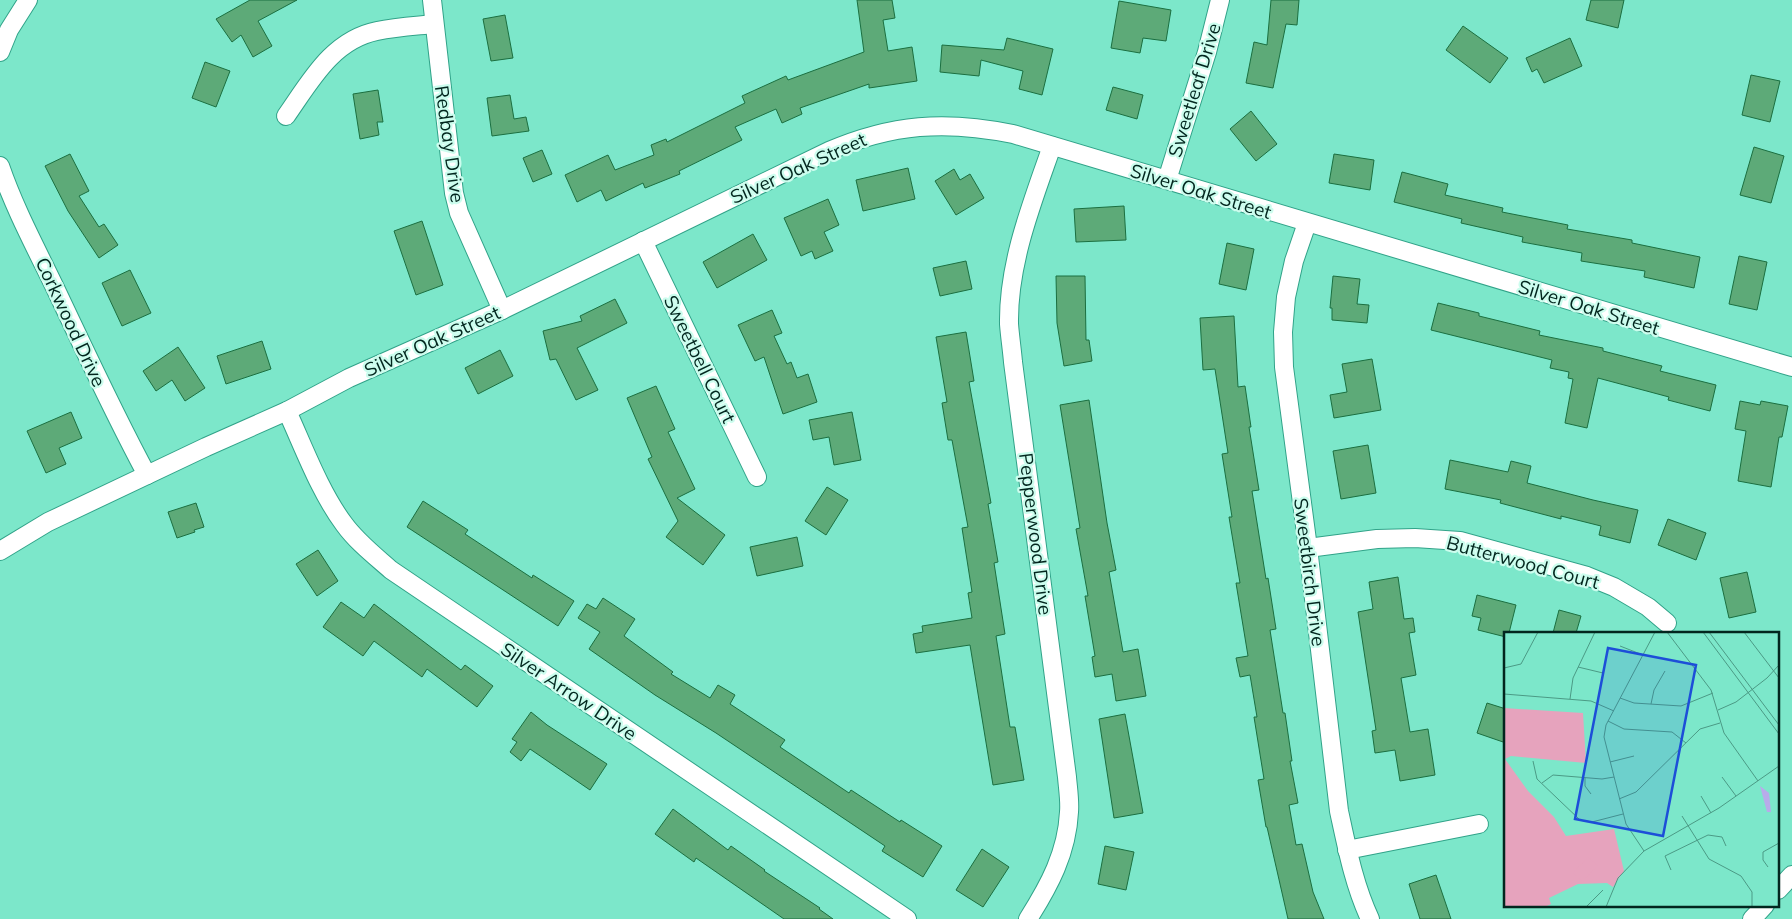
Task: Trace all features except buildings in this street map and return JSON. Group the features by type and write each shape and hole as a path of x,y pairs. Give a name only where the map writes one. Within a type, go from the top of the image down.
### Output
{"street":[{"path":"0,52 9,30 28,0"},
{"name":"Redbay Drive","path":"432,0 454,193 459,213 502,310"},
{"name":"Sweetleaf Drive","path":"1167,180 1207,52 1220,0"},
{"path":"286,116 319,68 333,54 356,38 375,31 434,24"},
{"name":"Silver Oak Street","path":"0,552 48,522 287,411 350,378 502,310 829,151 855,140 882,132 922,127 952,125 1012,134 1307,223 1791,362"},
{"name":"Pepperwood Drive","path":"1028,919 1059,863 1066,838 1069,812 1068,778 1009,324 1016,258 1052,146"},
{"name":"Corkwood Drive","path":"0,166 37,251 124,432 147,475"},
{"name":"Sweetbirch Drive","path":"1307,223 1294,262 1286,297 1283,332 1284,367 1308,548 1339,811 1362,902 1370,919"},
{"name":"Sweetbell Court","path":"643,241 757,477"},
{"name":"Silver Arrow Drive","path":"287,411 324,490 343,523 362,545 390,570 907,919"},
{"name":"Butterwood Court","path":"1308,548 1377,539 1415,538 1460,541 1587,576 1614,587 1648,607 1667,623"},
{"path":"1348,850 1479,824"},
{"path":"1780,888 1792,875"},
{"path":"1752,919 1764,906"}]}
